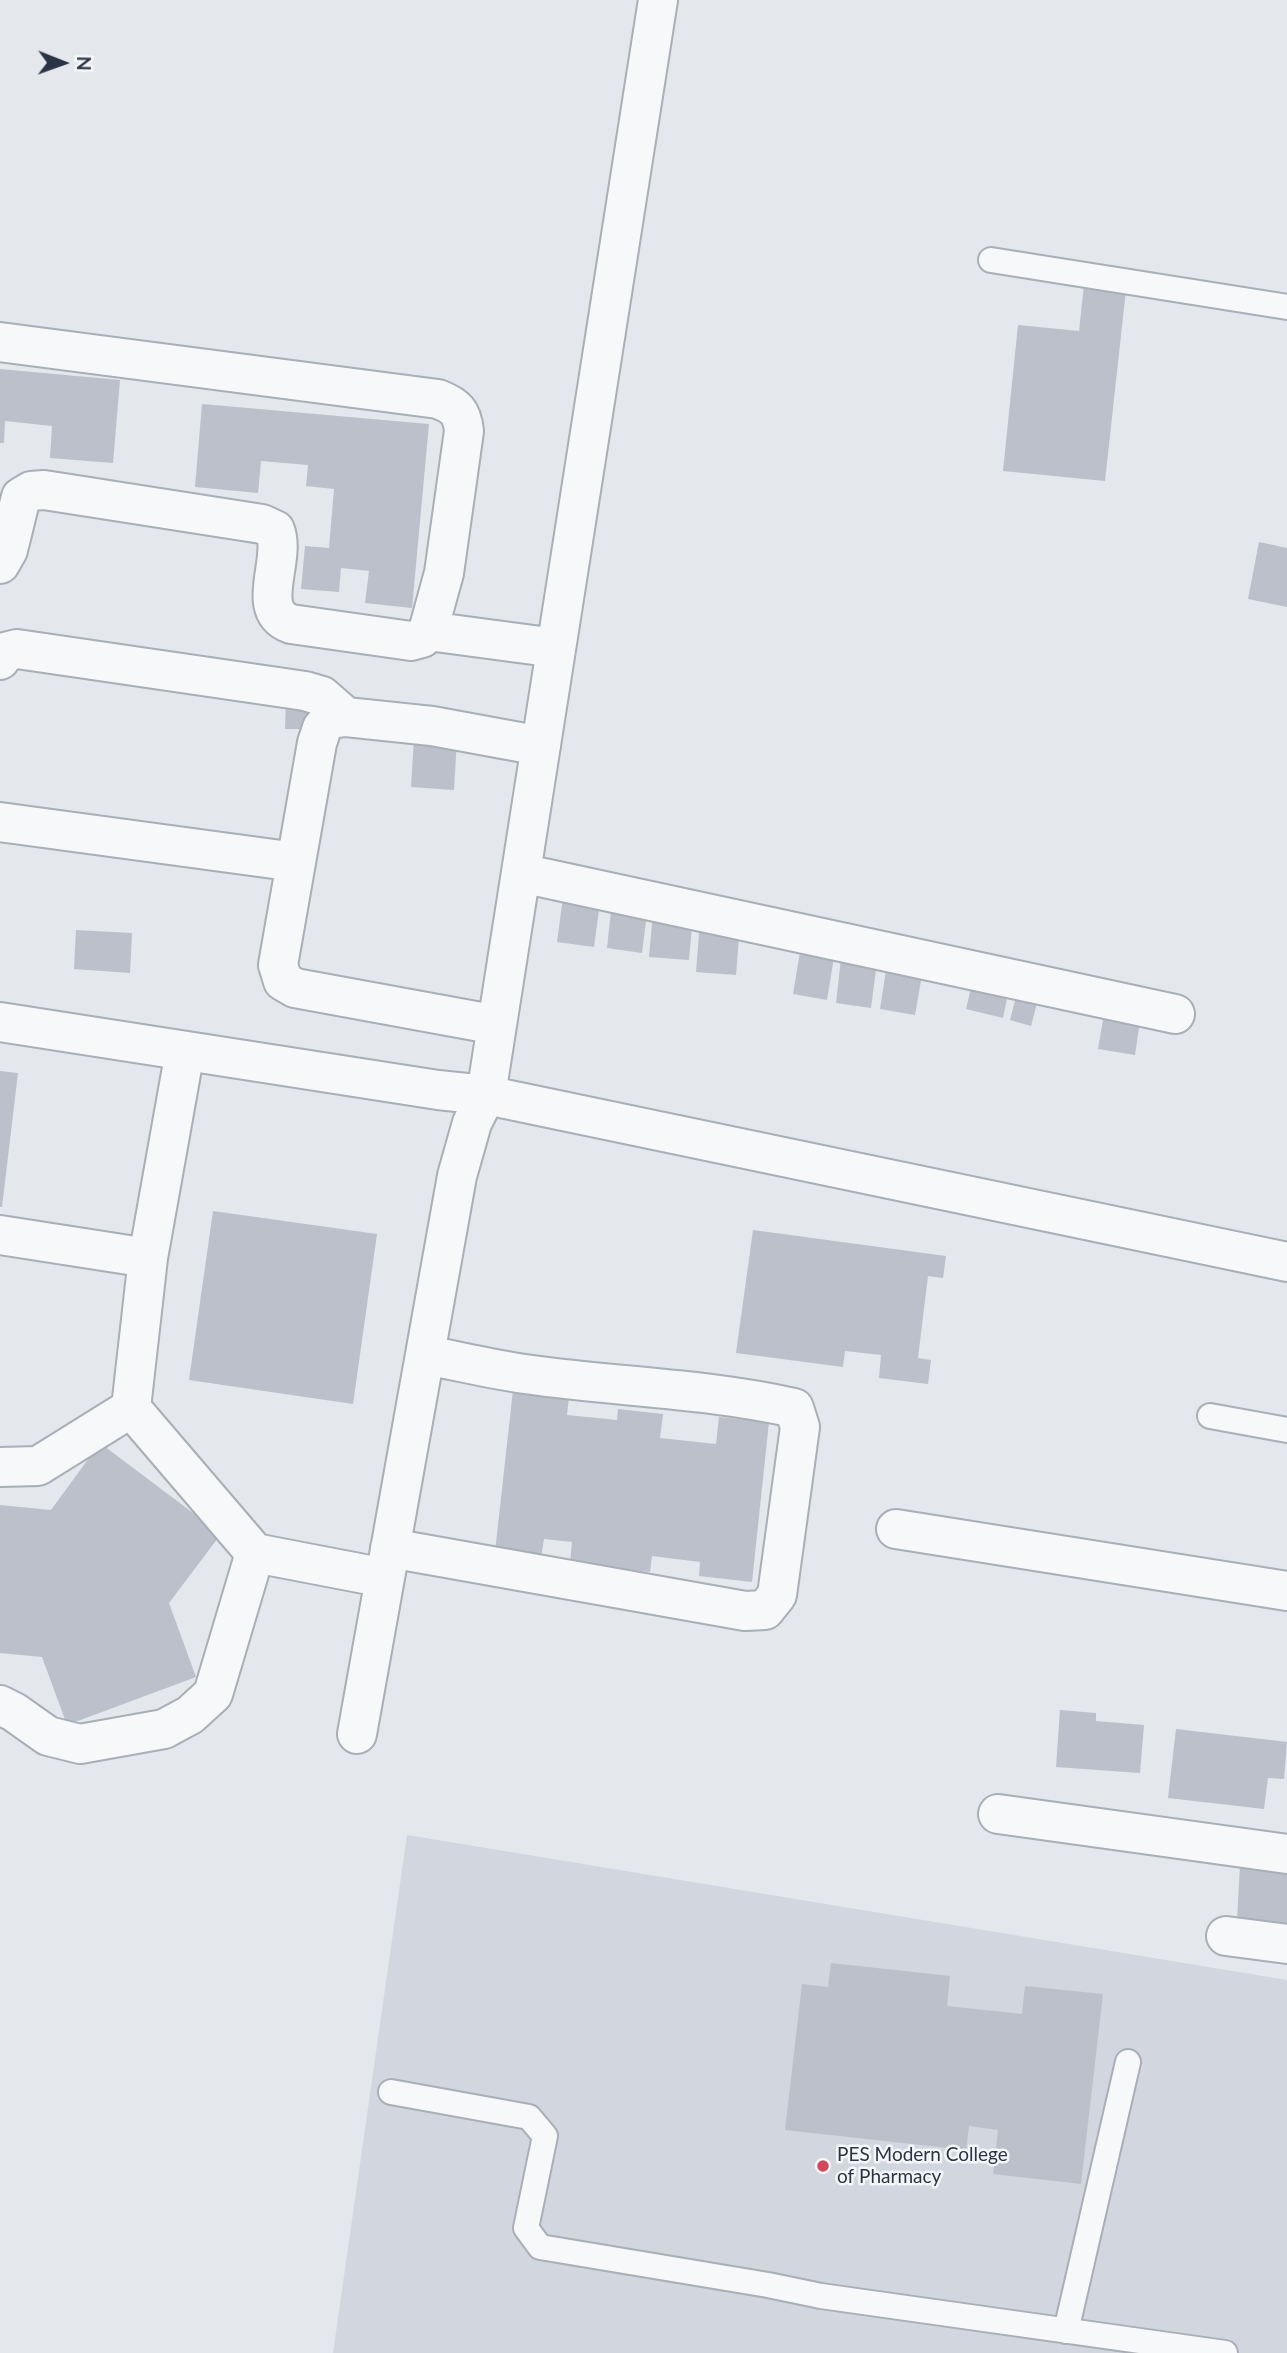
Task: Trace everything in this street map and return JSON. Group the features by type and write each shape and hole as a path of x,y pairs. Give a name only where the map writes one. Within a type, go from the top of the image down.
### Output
{"street":[{"path":"357,1734 457,1176 472,1123 486,1095 658,0"},
{"path":"0,342 438,399 453,405 462,415 464,432 444,573 428,631 422,638 411,641 282,621 274,612 272,596 279,540 275,530 262,524 58,492 31,491 22,497 8,550 0,564"},
{"path":"428,631 556,648"},
{"path":"0,660 5,652 17,649 305,691 322,696 346,717"},
{"path":"497,1025 295,988 283,981 278,965 322,728 330,719 346,717 432,726 541,746"},
{"path":"0,822 296,862"},
{"path":"521,873 1175,1014"},
{"path":"0,1022 438,1090 486,1095 1287,1262"},
{"path":"185,1051 148,1258 131,1408 255,1553 387,1563 745,1611 765,1610 777,1595 800,1427 794,1408 765,1401 525,1374 425,1355"},
{"path":"0,1235 148,1258"},
{"path":"0,1467 38,1466 131,1408"},
{"path":"897,1529 1287,1591"},
{"path":"0,1705 48,1736 80,1744 164,1729 190,1715 213,1694 255,1553"},
{"path":"998,1814 1287,1854"},
{"path":"1226,1936 1287,1944"}],"lane":[{"path":"991,260 1287,307"},
{"path":"1210,1416 1287,1430"},
{"path":"1066,2330 1128,2062"},
{"path":"391,2092 529,2117 545,2136 526,2228 540,2246 821,2296 1225,2353"}],"shaded area":[{"name":"PES Modern College of Pharmacy","path":"407,1835 1287,1980 1287,2353 333,2353"}],"building":[{"path":"1084,285 1126,290 1105,481 1003,471 1018,325 1079,331"},
{"path":"0,369 120,380 113,463 50,458 52,426 5,421 4,443 0,443"},
{"path":"202,404 429,424 412,608 365,603 369,571 341,568 339,592 301,589 305,546 329,548 334,489 306,486 308,465 261,461 258,493 195,487"},
{"path":"1259,542 1287,548 1287,607 1248,599"},
{"path":"286,699 313,699 313,729 285,729"},
{"path":"414,737 457,739 454,790 411,787"},
{"path":"564,890 601,895 594,947 557,942"},
{"path":"612,901 648,905 642,953 607,948"},
{"path":"653,912 693,914 689,960 649,957"},
{"path":"700,921 740,925 736,975 696,972"},
{"path":"76,930 132,933 130,973 74,969"},
{"path":"802,940 836,945 827,1000 793,994"},
{"path":"842,950 878,954 871,1008 836,1003"},
{"path":"888,957 924,963 915,1015 880,1009"},
{"path":"975,971 1011,979 1003,1018 966,1009"},
{"path":"1019,986 1040,992 1031,1026 1010,1020"},
{"path":"1105,1008 1141,1014 1135,1055 1098,1049"},
{"path":"0,1071 18,1073 2,1207 0,1207"},
{"path":"213,1211 377,1234 353,1404 189,1380"},
{"path":"753,1230 946,1256 943,1278 928,1276 918,1358 931,1360 928,1384 879,1378 881,1355 845,1351 843,1367 736,1353"},
{"path":"513,1390 569,1396 567,1415 617,1420 618,1409 663,1414 660,1438 716,1444 719,1417 769,1422 752,1582 699,1576 700,1562 652,1556 650,1572 570,1564 572,1542 544,1539 541,1557 495,1552"},
{"path":"100,1443 221,1534 169,1603 196,1677 67,1725 42,1657 0,1653 0,1505 51,1510"},
{"path":"1060,1710 1096,1713 1096,1721 1144,1725 1140,1773 1056,1767"},
{"path":"1176,1729 1287,1742 1284,1779 1268,1778 1264,1809 1168,1798"},
{"path":"1240,1865 1287,1868 1287,1925 1237,1921"},
{"path":"831,1963 950,1976 947,2006 1022,2014 1025,1986 1103,1994 1081,2184 993,2174 998,2130 969,2126 966,2150 785,2130 802,1984 828,1987"}],"place":[{"name":"PES Modern College of Pharmacy","path":"823,2166"}]}
